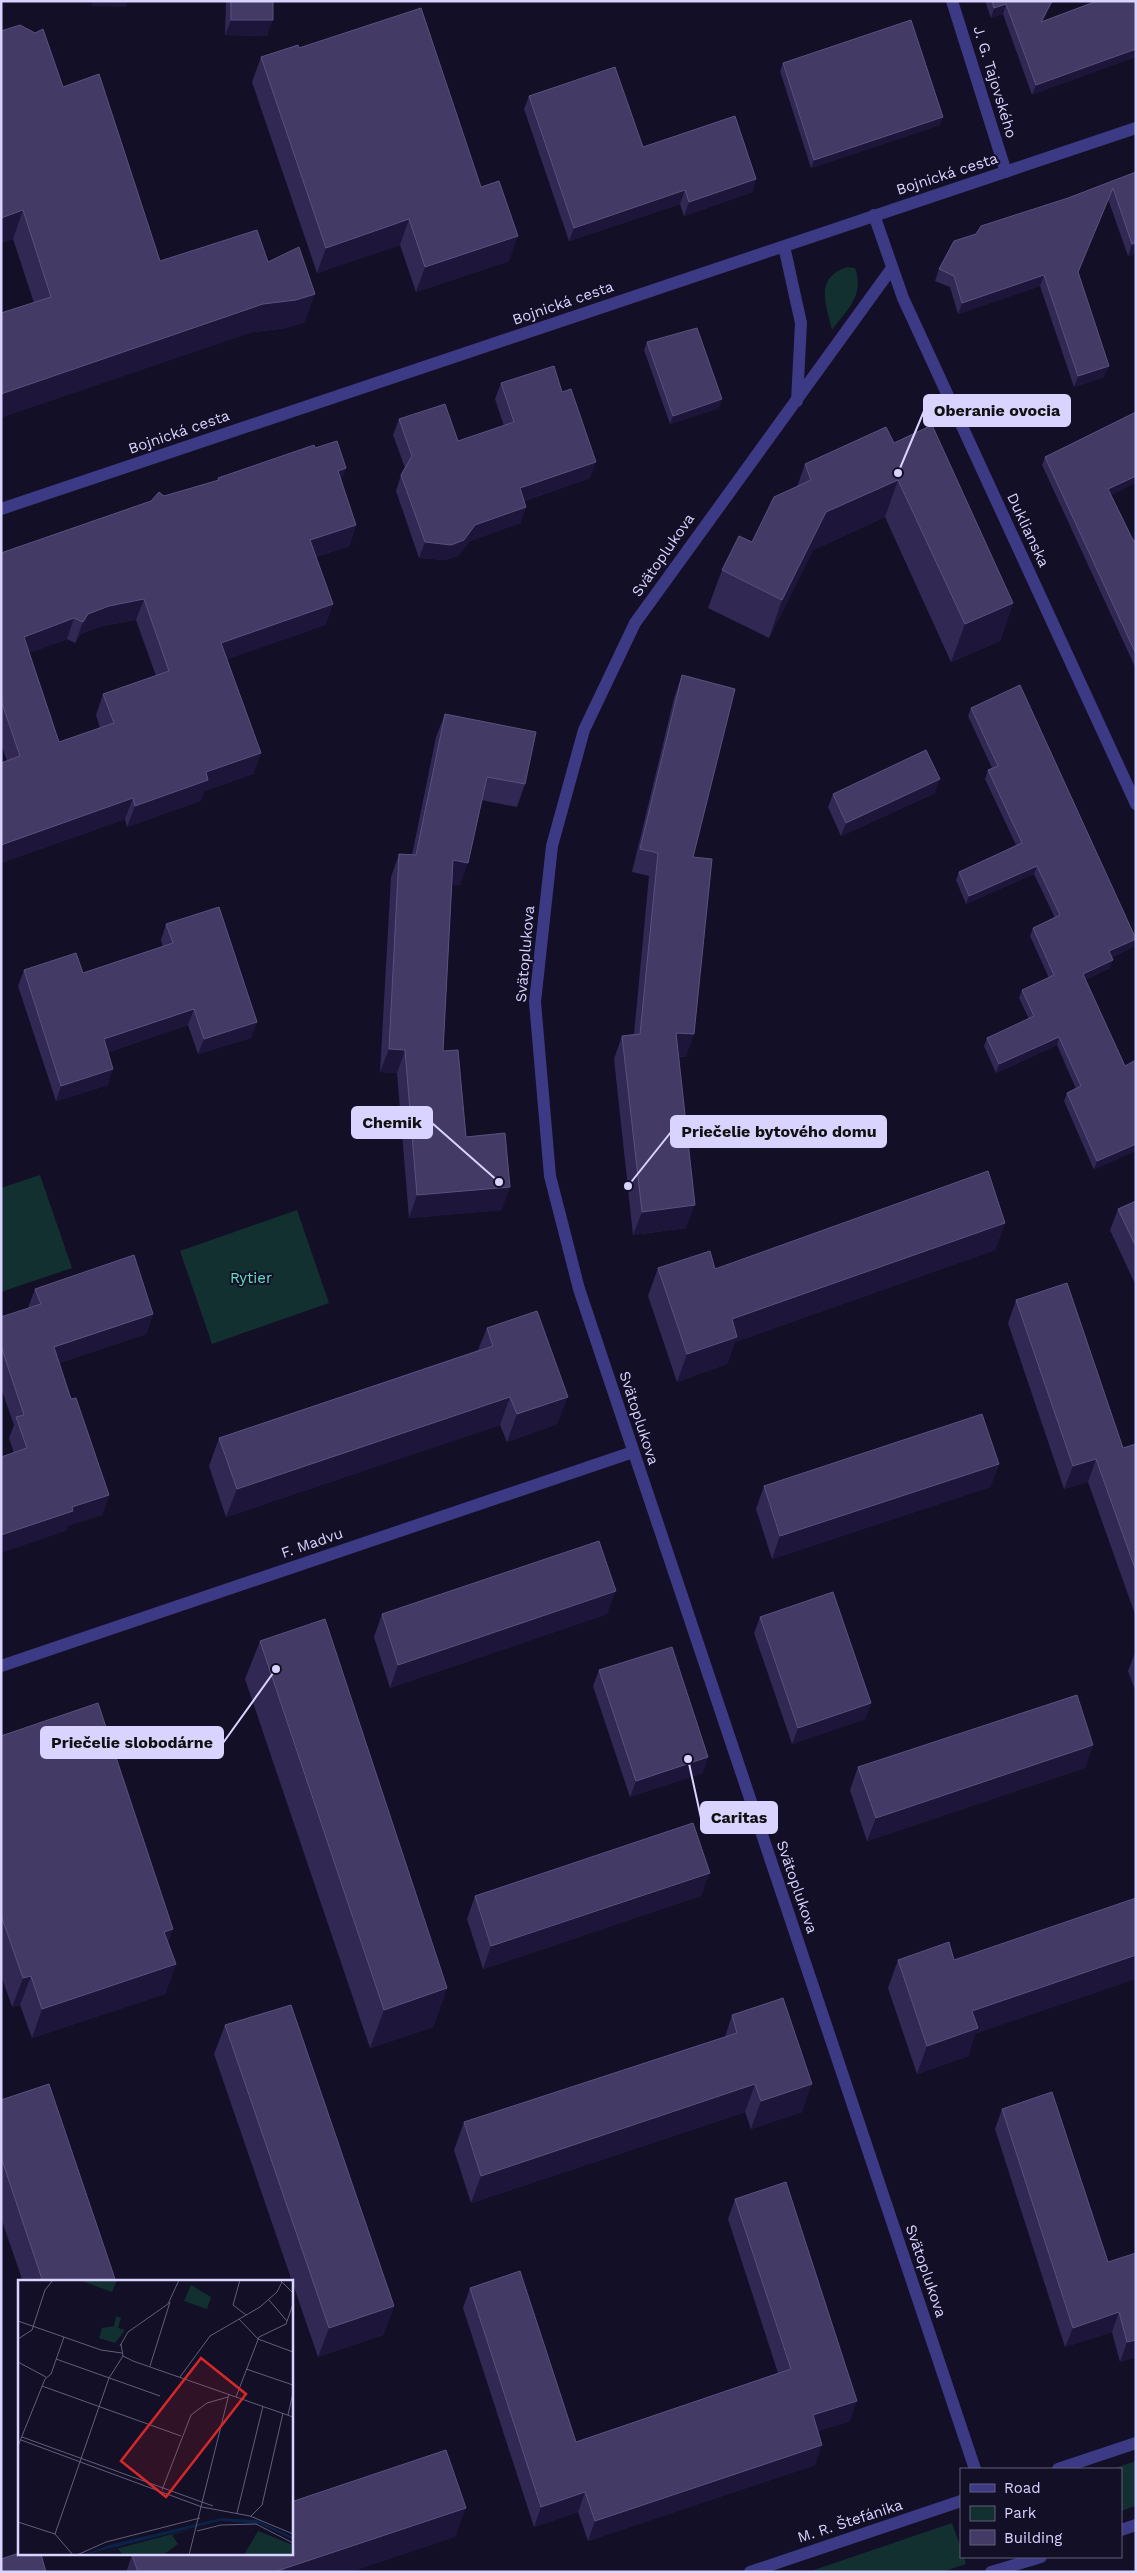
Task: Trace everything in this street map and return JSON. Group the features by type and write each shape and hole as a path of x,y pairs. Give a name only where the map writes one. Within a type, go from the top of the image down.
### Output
{"street":[{"name":"J. G. Tajovského","path":"952,1 1006,172"},
{"name":"Bojnická cesta","path":"1,509 1136,128"},
{"path":"874,216 892,268"},
{"path":"784,246 801,323 797,401"},
{"name":"Svätoplukova","path":"892,268 635,623 584,730 552,846 535,1002 550,1176 579,1289 975,2468"},
{"name":"Duklianska","path":"892,268 902,298 1136,804"},
{"name":"F. Madvu","path":"1,1666 633,1452"},
{"path":"1061,2468 1136,2443"},
{"name":"M. R. Štefánika","path":"750,2572 960,2501"},
{"path":"1122,2530 1136,2525"},
{"path":"992,2572 1005,2562 1034,2558"}],"green space":[{"path":"847,267 855,268 858,287 849,309 832,330 825,302 826,285 837,272"},
{"path":"40,1175 72,1268 1,1292 1,1188"},
{"name":"Rytier","path":"297,1210 329,1303 212,1344 180,1251"},
{"path":"1136,2461 1136,2506 1122,2511 1122,2468 1115,2468"},
{"path":"952,2523 960,2545 960,2558 964,2558 966,2564 942,2572 808,2572"}],"building":[{"path":"231,1 273,1 273,20 231,20"},
{"path":"992,1 1052,1 1041,22 1097,1 1136,1 1136,49 1036,85 1006,4 994,8"},
{"path":"421,8 481,187 499,181 518,236 425,267 409,219 326,248 261,57 298,45 299,48"},
{"path":"911,20 943,117 814,160 783,63"},
{"path":"20,25 35,33 43,29 63,87 99,74 160,261 257,230 268,262 299,247 315,294 296,300 263,304 1,394 1,313 51,297 23,210 1,218 1,31"},
{"path":"615,67 643,147 735,116 756,179 689,202 685,190 574,228 529,96"},
{"path":"1136,172 1136,243 1132,244 1113,188 1078,272 1109,366 1078,376 1044,275 962,303 954,276 939,269 954,241 976,234 981,226 1068,198"},
{"path":"697,328 722,399 673,416 647,342"},
{"path":"554,366 562,392 571,389 596,462 520,488 526,507 475,525 464,540 451,545 425,542 401,475 412,456 399,419 445,404 458,441 514,422 501,383"},
{"path":"1136,412 1136,476 1108,489 1136,543 1136,654 1045,457"},
{"path":"932,425 1013,603 965,624 898,480 826,512 782,600 722,570 739,536 752,542 774,497 811,480 805,464 886,427 894,443"},
{"path":"337,441 346,468 338,471 356,525 310,540 333,604 221,643 261,753 206,772 208,780 135,806 133,798 1,845 1,763 20,756 1,700 1,553 151,501 159,492 164,496 219,480 218,478 314,445 315,448","holes":["144,599 169,671 103,694 114,723 59,742 24,637 74,618 83,622 88,614 109,606"]},
{"path":"682,675 735,689 693,857 712,859 694,1034 676,1033 695,1205 642,1212 622,1036 640,1034 658,853 640,849"},
{"path":"1020,685 1136,939 1109,951 1113,960 1083,974 1125,1066 1136,1060 1136,1144 1097,1161 1067,1093 1081,1086 1059,1037 999,1064 987,1038 1034,1016 1022,990 1054,975 1033,928 1060,915 1037,866 969,896 959,872 1022,843 988,770 998,766 971,708"},
{"path":"445,714 536,732 525,784 487,777 468,863 453,860 443,1051 458,1050 466,1137 505,1133 510,1187 417,1195 405,1050 389,1049 399,854 416,855"},
{"path":"926,750 940,779 846,823 833,794"},
{"path":"219,907 257,1022 204,1039 194,1009 104,1039 113,1069 61,1086 24,970 76,953 83,973 173,943 166,924"},
{"path":"988,1171 1005,1223 732,1319 737,1337 687,1354 658,1268 710,1251 715,1269"},
{"path":"1136,1201 1136,1247 1118,1209"},
{"path":"134,1255 153,1314 54,1347 71,1399 76,1398 109,1495 72,1507 73,1511 1,1535 1,1457 27,1448 16,1417 24,1415 1,1346 1,1317 41,1304 35,1289"},
{"path":"1067,1283 1123,1448 1136,1444 1136,1571 1096,1459 1073,1466 1016,1300"},
{"path":"537,1311 568,1397 517,1414 510,1397 237,1489 219,1438 493,1346 487,1328"},
{"path":"982,1414 999,1464 780,1536 764,1486"},
{"path":"599,1541 616,1591 398,1665 382,1614"},
{"path":"833,1592 871,1703 798,1728 760,1617"},
{"path":"325,1619 447,1988 384,2010 260,1641"},
{"path":"672,1647 708,1757 636,1781 599,1670"},
{"path":"1077,1695 1093,1745 876,1818 858,1767"},
{"path":"98,1703 173,1929 164,1932 176,1964 42,2009 31,1976 23,1978 1,1915 1,1736"},
{"path":"693,1823 710,1873 491,1946 475,1896"},
{"path":"1136,1898 1136,1955 972,2011 978,2028 927,2046 898,1960 949,1942 954,1960"},
{"path":"783,1998 812,2084 761,2101 755,2084 481,2176 464,2122 737,2033 732,2015"},
{"path":"291,2005 394,2306 329,2328 225,2025"},
{"path":"49,2084 115,2280 42,2280 1,2157 1,2100"},
{"path":"1052,2092 1108,2262 1136,2253 1136,2340 1127,2342 1119,2312 1073,2328 1002,2109"},
{"path":"786,2182 857,2401 813,2415 822,2445 595,2521 585,2492 541,2507 470,2288 520,2271 576,2442 791,2369 735,2199"},
{"path":"446,2450 466,2508 274,2572 138,2572 132,2556 292,2556 292,2502"},
{"path":"18,2553 18,2556 42,2556 46,2572 1,2572 1,2559"}],"place":[{"name":"Oberanie ovocia","path":"898,473"},
{"name":"Chemik","path":"499,1182"},
{"name":"Priečelie bytového domu","path":"628,1186"},
{"name":"Priečelie slobodárne","path":"276,1669"},
{"name":"Caritas","path":"688,1759"}]}
